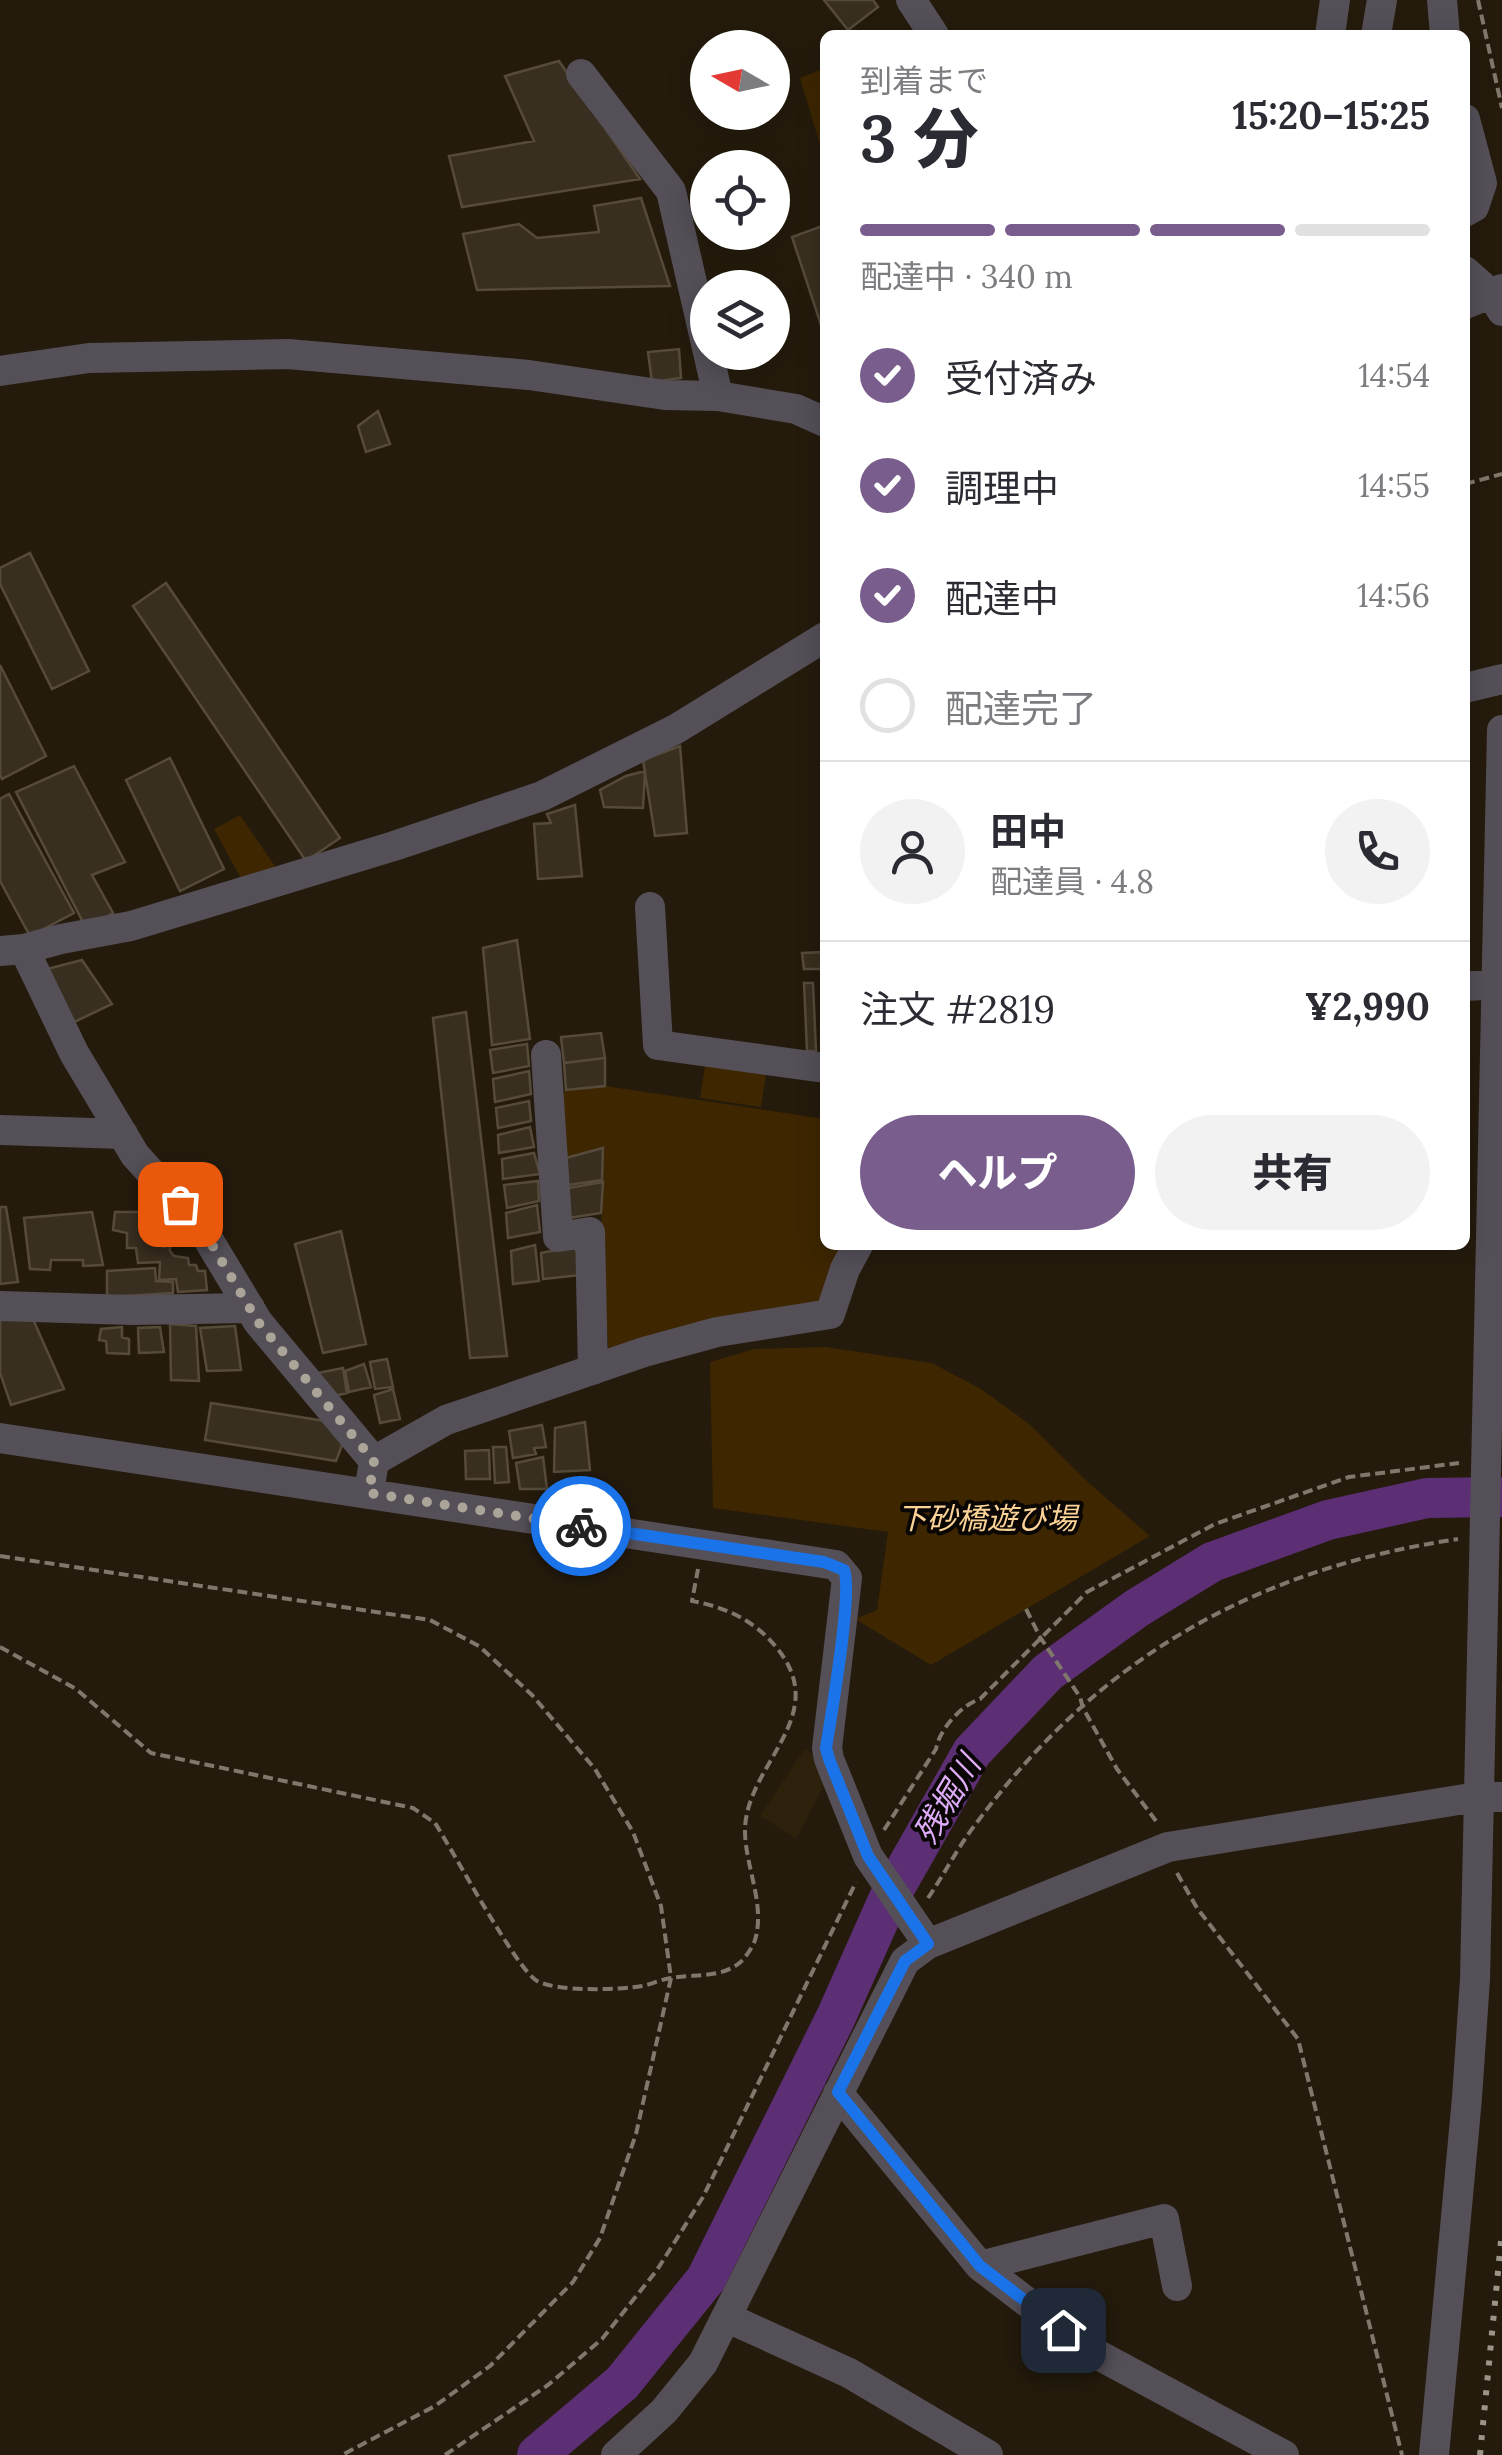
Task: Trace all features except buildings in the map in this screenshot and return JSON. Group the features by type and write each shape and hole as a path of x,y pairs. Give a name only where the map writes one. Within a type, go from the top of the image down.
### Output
{"street":[{"path":"911,0 931,30"},
{"path":"1331,30 1335,0"},
{"path":"1377,30 1382,0"},
{"path":"1442,0 1445,30"},
{"path":"581,74 670,191 718,396"},
{"path":"1470,137 1482,183 1470,209"},
{"path":"1470,276 1490,300"},
{"path":"0,371 89,358 288,354 529,375 665,395 718,396 796,410 820,420"},
{"path":"369,1493 374,1461 250,1308 202,1228 135,1156 12,950 131,926 394,846 542,796 676,729 820,641"},
{"path":"1470,687 1502,678"},
{"path":"1434,2455 1468,2098 1490,1797 1477,1535 1499,984 1502,730"},
{"path":"650,907 658,1045 820,1067"},
{"path":"1470,986 1499,984"},
{"path":"546,1055 558,1236 590,1232 593,1370"},
{"path":"0,1130 123,1134"},
{"path":"374,1461 446,1420 593,1370 716,1332 830,1314 855,1250"},
{"path":"0,1306 250,1308"},
{"path":"0,1438 836,1565 847,1578 826,1748 872,1859 921,1923"},
{"path":"921,1923 1168,1847 1490,1797"},
{"path":"616,2455 685,2387 728,2318 921,1923"},
{"path":"838,2092 980,2266 1091,2351 1284,2455"},
{"path":"980,2266 1164,2219 1177,2286"},
{"path":"728,2318 849,2373 988,2455"}],"path":[{"path":"1478,0 1502,108"},
{"path":"1470,483 1502,474"},
{"path":"445,2455 548,2385 602,2339 657,2270 711,2180 872,1859 936,1749 938,1738 968,1703 980,1699 1087,1592 1215,1524 1349,1476 1478,1468"},
{"path":"921,1923 977,1822 1028,1760 1139,1659 1208,1616 1303,1574 1417,1545 1477,1535"},
{"path":"0,1556 430,1620 479,1646 532,1694 595,1769 633,1832 661,1906 671,1978 636,2134 600,2238 573,2282 490,2366 435,2406 342,2455"},
{"path":"0,1647 76,1688 151,1753 413,1808 435,1823 518,1960 536,1980 561,1988 639,1987 671,1978 704,1976 737,1965 754,1943 758,1918 745,1826 752,1800 790,1726 796,1700 794,1675 780,1650 758,1627 715,1605 692,1601 695,1585"},
{"path":"1026,1609 1080,1697 1082,1708 1117,1769 1162,1828"},
{"path":"1170,1860 1197,1908 1298,2039 1402,2455"}],"shaded area":[{"path":"805,1748 821,1759 826,1782 796,1839 760,1816"}],"green space":[{"path":"820,70 820,144 800,78"},
{"path":"240,815 279,872 244,884 214,829"},
{"path":"706,1059 767,1068 761,1107 700,1098"},
{"path":"605,1086 820,1118 820,1250 851,1250 829,1308 609,1364 601,1213 603,1149 566,1158 560,1092"},
{"name":"下砂橋遊び場","path":"826,1347 932,1363 981,1389 1028,1423 1150,1536 931,1665 855,1619 877,1610 888,1532 713,1508 710,1362 754,1349"}],"waterway":[{"name":"残堀川","path":"537,2455 622,2383 706,2279 836,2017 888,1900 972,1752 1048,1672 1137,1608 1212,1562 1328,1520 1427,1498 1502,1497"}],"railway":[{"path":"1480,2455 1502,2231"}],"way so far":[{"path":"180,1204 202,1228 258,1322 374,1461 369,1493 581,1526"}],"route":[{"path":"581,1526 824,1562 844,1570 845,1605 826,1748 868,1856 928,1944 905,1961 838,2092 980,2266 1063,2330"}]}
